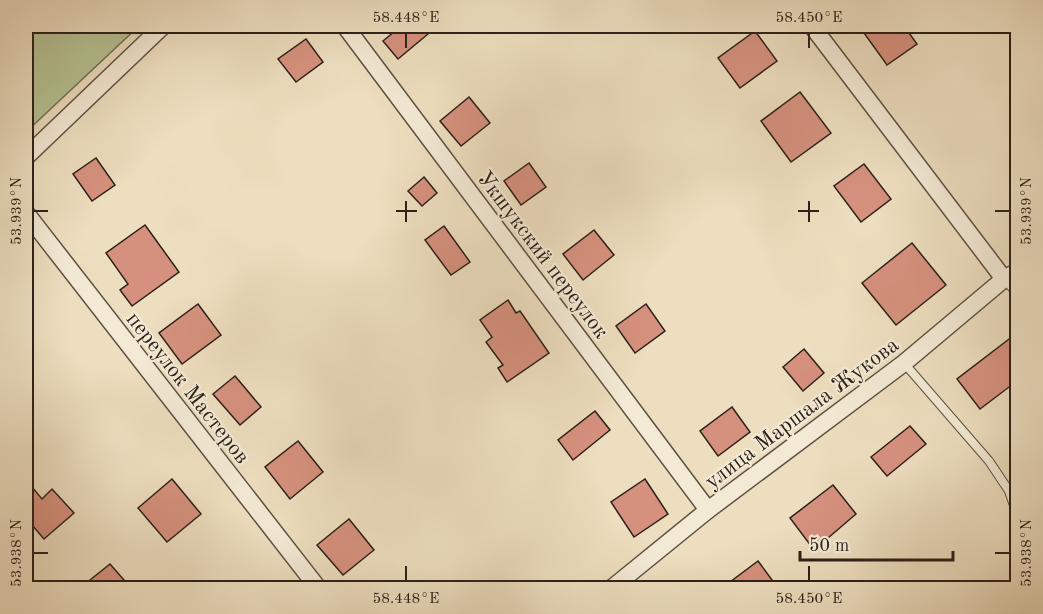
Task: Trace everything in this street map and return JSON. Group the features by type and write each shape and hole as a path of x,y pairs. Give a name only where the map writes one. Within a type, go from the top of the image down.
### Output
{"street":[{"path":"26,157 163,26"},
{"name":"Укшукский переулок","path":"345,26 708,510"},
{"path":"812,26 1011,275"},
{"name":"переулок Мастеров","path":"26,213 318,588"},
{"name":"улица Маршала Жукова","path":"612,588 708,510 904,363 1011,275"}],"lane":[{"path":"1011,275 1017,294"},
{"path":"904,363 989,461 1009,491 1017,517"}],"green space":[{"path":"26,26 139,26 26,132"}],"building":[{"path":"401,26 420,26 428,34 398,59 383,41"},
{"path":"859,26 904,26 917,44 887,65"},
{"path":"755,31 777,61 740,88 718,58"},
{"path":"306,39 323,62 296,82 278,59"},
{"path":"800,92 831,133 791,162 761,121"},
{"path":"469,97 490,123 461,146 440,121"},
{"path":"96,158 115,185 92,201 73,174"},
{"path":"529,163 546,187 521,205 504,181"},
{"path":"864,164 891,199 861,222 834,186"},
{"path":"424,177 437,193 422,206 408,191"},
{"path":"145,225 179,272 132,306 120,290 128,284 106,253"},
{"path":"444,226 470,262 451,275 425,240"},
{"path":"594,230 614,255 583,280 563,254"},
{"path":"912,243 946,285 896,325 862,283"},
{"path":"508,300 516,313 520,311 549,353 507,382 498,368 503,365 486,342 492,337 480,320"},
{"path":"198,304 221,335 182,364 159,333"},
{"path":"646,304 665,331 635,353 616,326"},
{"path":"1017,333 1017,381 980,409 957,379"},
{"path":"804,349 824,373 803,391 783,367"},
{"path":"235,376 261,407 240,425 213,394"},
{"path":"732,407 750,432 718,456 700,431"},
{"path":"595,411 610,430 573,460 558,440"},
{"path":"910,426 926,444 887,476 871,457"},
{"path":"298,441 323,472 290,499 265,467"},
{"path":"172,479 201,514 167,542 138,508"},
{"path":"645,479 668,514 634,537 611,502"},
{"path":"26,480 42,499 52,489 74,513 44,539 26,518"},
{"path":"833,485 856,514 814,550 790,518"},
{"path":"349,519 374,550 343,575 317,545"},
{"path":"758,561 778,588 722,588"},
{"path":"110,564 131,588 80,588"}]}
